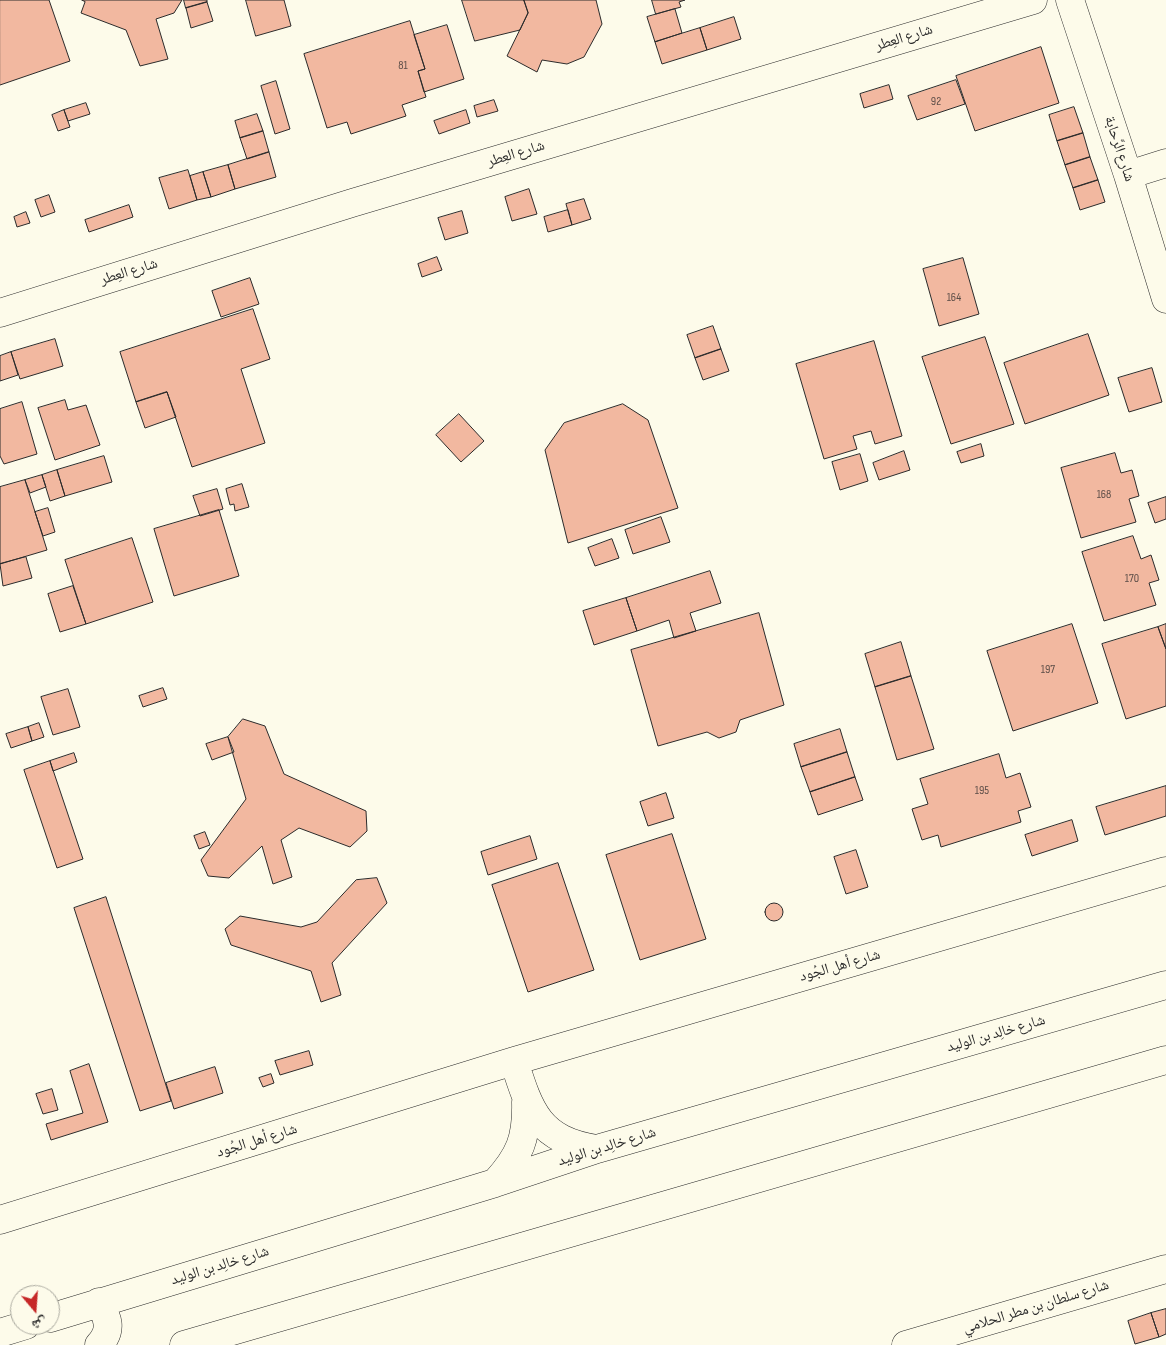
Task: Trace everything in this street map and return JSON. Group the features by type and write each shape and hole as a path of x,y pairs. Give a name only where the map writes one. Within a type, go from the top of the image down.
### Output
{"street":[{"name":"شارع العِطر","path":"0,313 352,202 1033,0"},
{"name":"شارع الرَّحابة","path":"1070,0 1128,175 1166,299"},
{"path":"1128,175 1166,163"},
{"name":"شارع أهل الجُود","path":"0,1220 514,1061 1166,871"},
{"name":"شارع خالِد بن الوليد","path":"60,1315 495,1183 597,1149 1166,985"},
{"path":"184,1345 1166,1060"},
{"path":"495,1183 510,1166 521,1146 527,1124 526,1102 514,1061"},
{"path":"526,1102 535,1117 548,1130 563,1140 597,1149"},
{"name":"شارع سلطان بن مطر الحلامي","path":"906,1345 984,1335 1166,1268"},
{"path":"99,1302 106,1314 109,1328 106,1338 99,1345"}],"building":[{"path":"0,0 49,0 70,61 0,85"},
{"path":"82,0 182,0 174,13 156,19 168,59 140,66 126,30 81,13 85,2"},
{"path":"184,0 207,0 207,2 186,8"},
{"path":"246,0 284,0 291,26 256,36"},
{"path":"462,0 524,0 528,13 520,30 475,41"},
{"path":"524,0 596,0 602,24 584,57 567,64 542,60 537,72 507,56 528,13"},
{"path":"652,0 685,0 679,2 681,7 656,14"},
{"path":"207,2 213,21 191,28 186,8"},
{"path":"675,9 682,33 655,42 647,17"},
{"path":"734,17 741,39 707,50 700,28"},
{"path":"410,21 425,69 418,71 426,97 402,105 406,116 351,134 347,122 327,128 304,54"},
{"path":"447,25 464,79 424,92 418,71 425,69 414,35"},
{"path":"700,28 707,50 662,64 655,42"},
{"path":"1041,47 1059,103 975,131 956,76"},
{"path":"956,80 965,104 917,120 908,96"},
{"path":"276,81 290,129 275,134 261,86"},
{"path":"889,85 893,99 864,108 860,94"},
{"path":"494,100 498,111 477,117 474,106"},
{"path":"86,103 90,114 68,121 64,110"},
{"path":"1074,107 1083,133 1057,141 1049,115"},
{"path":"64,110 70,127 58,131 52,115"},
{"path":"466,110 470,123 439,134 434,121"},
{"path":"257,114 263,131 240,138 235,121"},
{"path":"263,131 269,152 247,159 240,138"},
{"path":"1083,133 1090,157 1065,165 1057,141"},
{"path":"269,152 276,177 235,189 228,165"},
{"path":"1090,157 1098,180 1073,188 1065,165"},
{"path":"228,165 235,189 211,197 203,172"},
{"path":"188,170 197,200 169,209 159,178"},
{"path":"203,172 211,197 197,200 190,176"},
{"path":"1098,180 1105,202 1080,210 1073,188"},
{"path":"529,189 537,214 512,221 505,197"},
{"path":"49,195 55,212 41,217 35,200"},
{"path":"584,199 591,219 572,225 566,204"},
{"path":"129,205 133,217 89,232 85,220"},
{"path":"568,210 572,225 548,232 544,217"},
{"path":"462,211 468,233 445,240 438,218"},
{"path":"26,212 30,223 17,227 14,217"},
{"path":"437,257 442,270 422,277 418,264"},
{"path":"963,258 979,314 939,326 923,269"},
{"path":"250,278 259,304 221,317 212,291"},
{"path":"253,309 270,359 241,369 265,443 192,467 167,392 136,402 120,352"},
{"path":"713,326 721,349 695,358 687,335"},
{"path":"1088,334 1109,395 1025,424 1004,363"},
{"path":"985,337 1014,424 951,444 922,357"},
{"path":"55,339 63,366 20,379 11,352"},
{"path":"874,341 902,436 875,444 871,431 853,436 857,449 824,459 796,364"},
{"path":"721,349 729,371 703,380 695,358"},
{"path":"11,352 18,375 0,381 0,356"},
{"path":"1152,368 1162,402 1129,412 1118,378"},
{"path":"167,392 176,417 145,428 136,402"},
{"path":"65,400 68,410 86,405 100,445 55,460 38,408"},
{"path":"22,402 37,454 4,464 0,456 0,409"},
{"path":"623,404 648,420 678,508 568,543 545,450 564,423"},
{"path":"459,414 484,441 461,462 436,435"},
{"path":"981,444 984,456 961,463 957,452"},
{"path":"904,451 910,470 879,480 873,463"},
{"path":"1115,453 1121,473 1132,470 1139,496 1129,499 1136,522 1081,538 1061,468"},
{"path":"860,454 868,481 840,490 832,462"},
{"path":"104,456 112,482 65,496 57,470"},
{"path":"57,470 65,496 50,501 42,475"},
{"path":"42,475 46,487 30,493 25,480"},
{"path":"25,480 47,550 0,564 0,487"},
{"path":"242,484 249,507 235,511 234,504 230,505 226,489"},
{"path":"217,489 223,509 200,516 193,496"},
{"path":"1166,497 1166,519 1155,523 1148,503"},
{"path":"48,508 55,532 43,536 35,512"},
{"path":"219,510 239,576 174,596 154,529"},
{"path":"661,517 670,542 633,554 625,530"},
{"path":"1133,536 1141,559 1151,555 1159,580 1149,583 1156,605 1104,621 1082,552"},
{"path":"132,538 153,602 86,624 65,560"},
{"path":"612,539 619,558 595,566 588,548"},
{"path":"26,557 32,578 3,586 0,564"},
{"path":"710,571 721,603 690,613 696,631 674,638 669,620 637,631 626,598"},
{"path":"73,586 86,624 60,632 48,594"},
{"path":"626,598 637,631 594,645 583,611"},
{"path":"759,613 784,705 740,720 736,732 719,738 707,732 658,746 631,650"},
{"path":"1072,624 1098,703 1013,731 987,651"},
{"path":"1166,624 1166,649 1158,627"},
{"path":"1158,627 1166,649 1166,706 1126,719 1102,644"},
{"path":"901,642 911,676 875,687 865,654"},
{"path":"911,676 934,749 897,760 875,687"},
{"path":"163,688 167,699 143,707 139,696"},
{"path":"68,689 80,727 53,735 41,697"},
{"path":"243,719 265,726 284,774 366,811 367,831 350,847 299,828 281,840 292,877 273,884 262,846 229,878 208,876 201,860 246,799 228,737"},
{"path":"39,723 44,737 32,741 28,727"},
{"path":"28,727 32,741 11,748 6,734"},
{"path":"840,729 847,752 801,767 794,744"},
{"path":"228,737 234,752 212,760 206,744"},
{"path":"847,752 855,777 810,792 801,767"},
{"path":"74,753 77,762 53,771 50,761"},
{"path":"999,754 1006,778 1020,773 1031,807 1018,811 1021,822 941,847 938,835 922,840 912,809 928,804 920,779"},
{"path":"50,761 83,859 57,868 24,770"},
{"path":"855,777 863,800 818,815 810,792"},
{"path":"1166,786 1166,816 1105,835 1096,807"},
{"path":"666,793 674,818 648,826 640,802"},
{"path":"1072,820 1078,841 1032,856 1025,835"},
{"path":"205,832 210,845 199,849 194,836"},
{"path":"672,834 706,939 640,960 606,855"},
{"path":"530,836 537,859 488,875 481,852"},
{"path":"856,850 868,887 846,894 834,857"},
{"path":"558,863 594,970 528,992 492,885"},
{"path":"377,878 387,903 332,963 341,995 321,1002 311,971 231,945 225,929 240,916 301,927 317,922 356,880"},
{"path":"106,897 171,1101 140,1111 74,908"},
{"path":"770,903 778,903 783,908 781,919 770,921 765,916 765,908"},
{"path":"309,1051 313,1065 280,1075 275,1061"},
{"path":"89,1064 108,1122 51,1140 46,1124 83,1113 70,1071"},
{"path":"215,1067 223,1093 174,1109 166,1083"},
{"path":"271,1074 274,1083 263,1087 259,1078"},
{"path":"52,1089 58,1110 43,1114 36,1094"},
{"path":"1166,1309 1166,1334 1159,1337 1151,1313"},
{"path":"1151,1313 1159,1337 1135,1344 1128,1321"}]}
